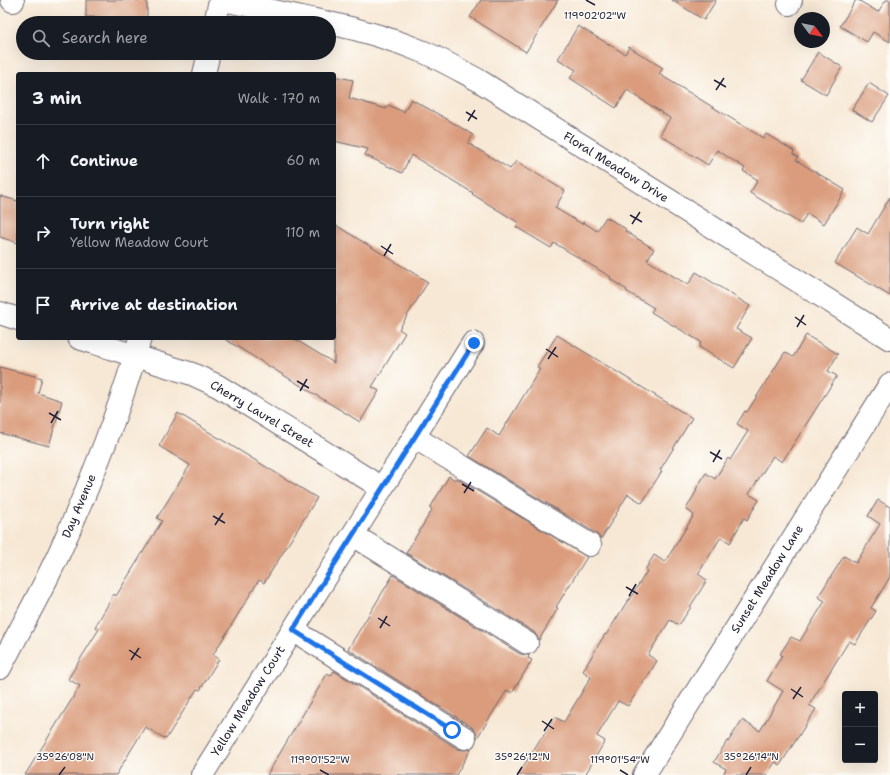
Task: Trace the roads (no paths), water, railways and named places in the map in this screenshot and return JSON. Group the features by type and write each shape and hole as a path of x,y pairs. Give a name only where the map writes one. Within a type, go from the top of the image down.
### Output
{"street":[{"path":"217,16 220,0"},
{"name":"Floral Meadow Drive","path":"223,0 297,16"},
{"name":"Floral Meadow Drive","path":"336,25 391,40 427,54 478,80 890,339"},
{"path":"204,72 207,60"},
{"path":"0,313 16,318"},
{"name":"Cherry Laurel Street","path":"92,340 138,347 218,386 382,488"},
{"name":"Yellow Meadow Court","path":"202,775 474,343"},
{"name":"Day Avenue","path":"0,668 59,553 116,413 138,347"},
{"name":"Sunset Meadow Lane","path":"644,775 890,384"},
{"path":"414,437 590,545"},
{"path":"353,535 527,643"},
{"path":"293,630 465,738"}]}
